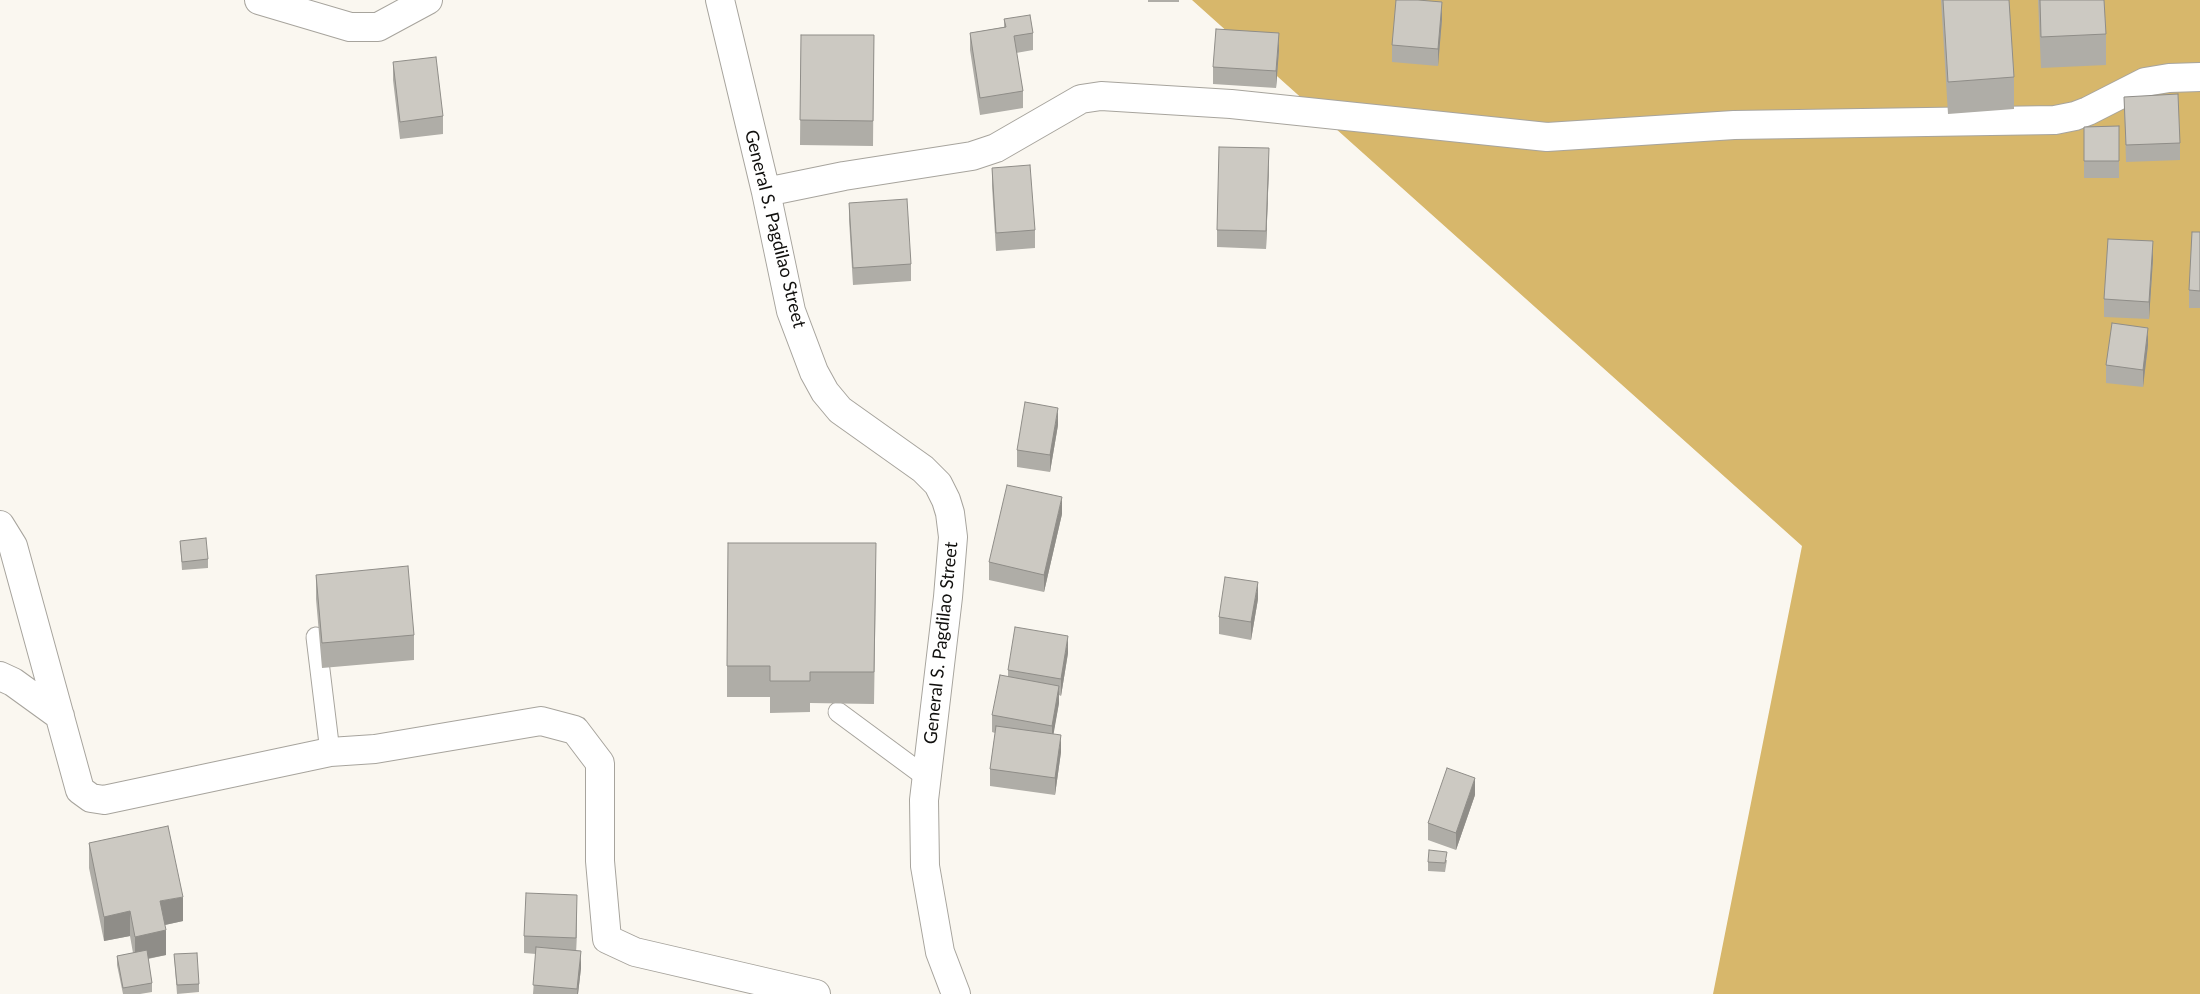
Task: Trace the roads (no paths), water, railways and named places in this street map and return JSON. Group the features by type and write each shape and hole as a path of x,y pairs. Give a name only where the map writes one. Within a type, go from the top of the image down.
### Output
{"street":[{"path":"259,0 350,27 378,27 428,0"},
{"name":"General S. Pagdilao Street","path":"720,0 766,192 791,311 814,372 825,392 840,410 923,469 938,484 948,507 953,537 924,800 925,866 940,952 956,994"},
{"path":"766,192 844,176 972,156 996,148 1081,99 1101,96 1230,104 1547,136 1734,125 2055,120 2088,111 2145,82 2169,78 2200,77"},
{"path":"0,525 13,546 80,790 91,798 104,800 330,752 374,749 541,722 575,730 600,763 600,860 607,939 635,952 816,994"},
{"path":"0,676 13,682 60,716"}],"lane":[{"path":"316,637 330,752"},
{"path":"838,712 926,777"}]}
